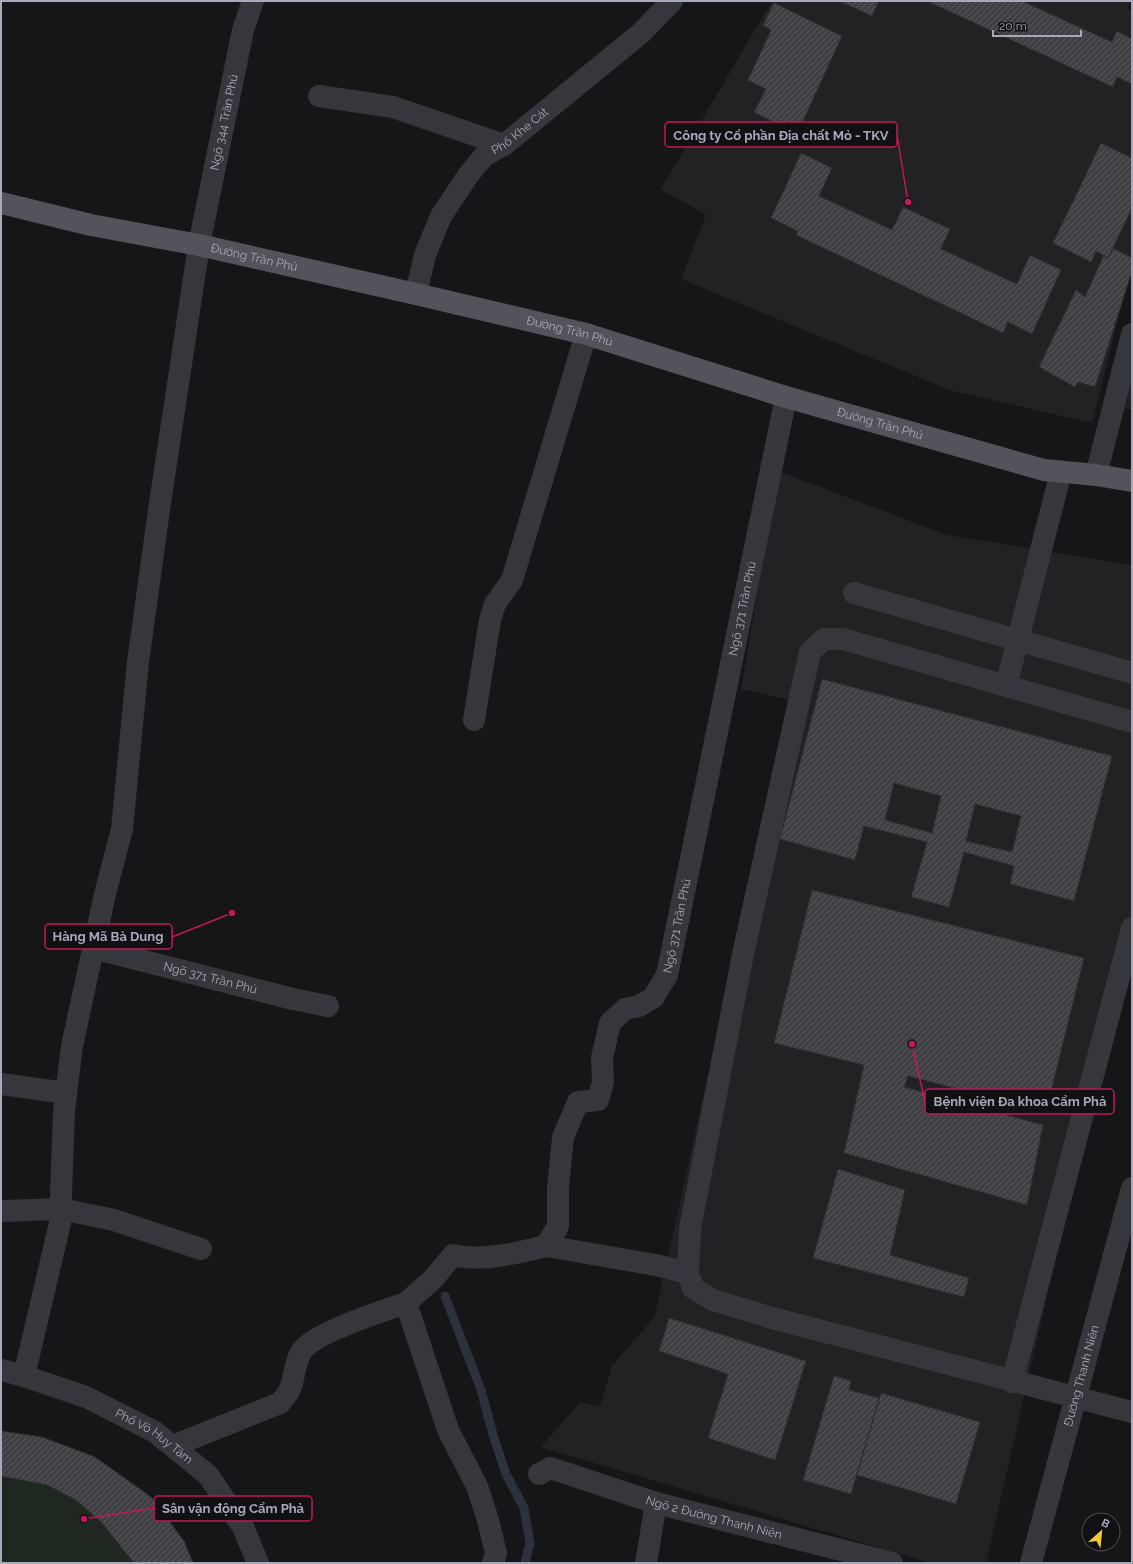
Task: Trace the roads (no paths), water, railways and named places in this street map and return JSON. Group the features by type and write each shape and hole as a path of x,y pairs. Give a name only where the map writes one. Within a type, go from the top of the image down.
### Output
{"main road":[{"name":"Đường Trần Phú","path":"1,203 91,225 199,245 586,334 786,397 1044,470 1096,475 1132,481"}],"street":[{"name":"Ngõ 344 Trần Phú","path":"24,1376 60,1223 66,1093 72,1046 93,948 122,829 139,655 160,503 199,245 243,30 253,1"},
{"name":"Phố Khe Cát","path":"416,294 425,255 441,216 469,174 485,155 504,145 641,33 672,1"},
{"path":"319,96 393,107 504,145"},
{"path":"474,720 490,620 495,604 512,580 586,334"},
{"path":"1096,475 1132,334"},
{"name":"Ngõ 371 Trần Phú","path":"546,1246 558,1226 558,1188 562,1137 578,1102 598,1100 603,1082 602,1058 610,1023 624,1009 639,1006 653,998 667,975 786,397"},
{"path":"1006,686 1061,472"},
{"path":"854,592 1132,673"},
{"path":"1132,722 843,639 824,639 810,652 743,954 690,1229 688,1273 693,1288 713,1300 772,1318 1012,1382 1132,1412"},
{"path":"1012,1382 1132,928"},
{"name":"Ngõ 371 Trần Phú","path":"93,948 293,999 328,1006"},
{"path":"1,1084 66,1093"},
{"name":"Đường Thanh Niên","path":"1031,1563 1132,1188"},
{"path":"1,1211 61,1209 114,1220 201,1249"},
{"path":"173,1446 280,1403 289,1391 296,1363 302,1351 311,1342 364,1318 406,1302 433,1279 453,1255 465,1258 512,1255 546,1246 656,1265 688,1273"},
{"path":"406,1302 448,1430 477,1486 496,1553 493,1563"},
{"name":"Phố Võ Huy Tâm","path":"1,1370 24,1376 86,1397 155,1432 208,1475 243,1526 258,1563"},
{"name":"Ngõ 2 Đường Thanh Niên","path":"539,1474 550,1468 656,1503 892,1563"},
{"path":"646,1563 656,1503"}],"waterway":[{"path":"445,1296 481,1390 494,1438 506,1474 524,1508 530,1543 525,1563"}],"place":[{"name":"Công ty Cổ phần Địa chất Mỏ - TKV","path":"908,202"},
{"name":"Hàng Mã Bà Dung","path":"232,913"},
{"name":"Bệnh viện Đa khoa Cẩm Phả","path":"912,1044"},
{"name":"Sân vận động Cẩm Phả","path":"84,1519"}]}
